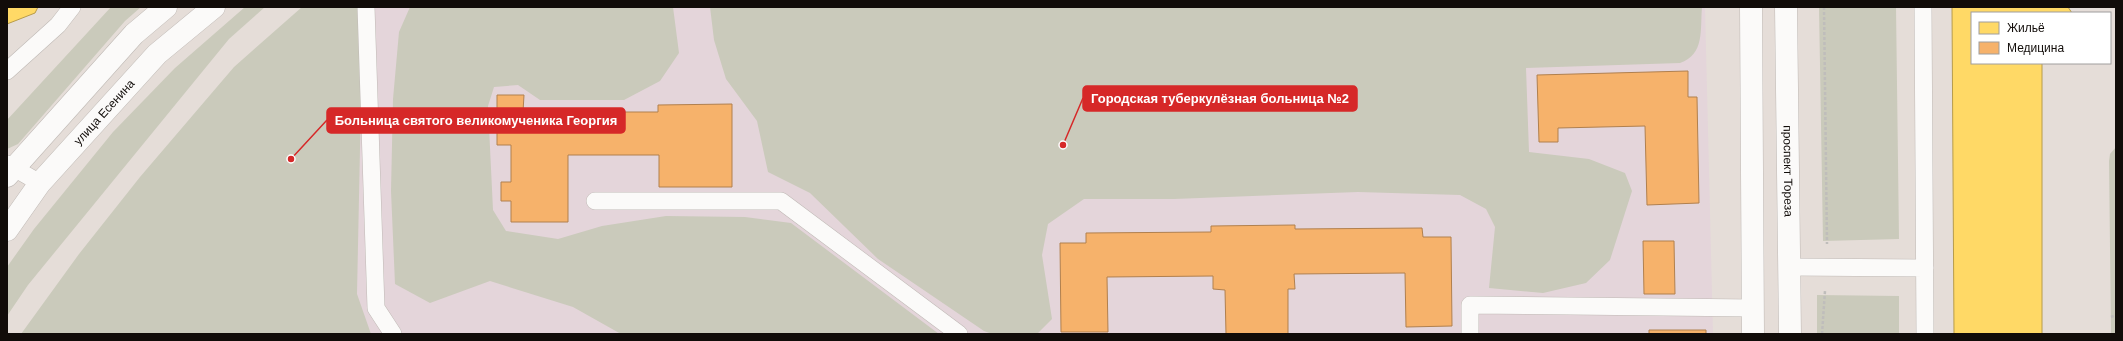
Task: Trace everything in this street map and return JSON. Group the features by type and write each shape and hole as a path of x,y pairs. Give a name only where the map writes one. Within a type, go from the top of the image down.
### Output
{"main road":[{"path":"9,169 134,34 166,7"},
{"name":"улица Есенина","path":"7,230 40,183 157,54 214,7"},
{"path":"1750,7 1753,334"},
{"name":"проспект Тореза","path":"1786,7 1790,334"}],"lane":[{"path":"7,71 58,25 72,7"},
{"path":"366,7 376,308 394,334"},
{"path":"1923,7 1925,334"},
{"path":"9,169 40,183"},
{"path":"596,202 781,201 959,334"},
{"path":"1789,267 1925,268"},
{"path":"1470,334 1470,306 1753,308"}],"path":[{"path":"1822,334 1827,268 1824,7"},
{"path":"2111,317 2116,315"}],"shaded area":[{"path":"111,7 141,7 125,21 18,144 7,149 7,120"},
{"path":"245,7 265,7 229,39 28,285 7,316 7,267 34,229 113,132 175,68"},
{"path":"302,7 358,7 361,100 357,294 371,334 21,334 79,254 140,177 234,67"},
{"path":"312,7 1705,7 1713,334 28,334"},
{"path":"410,7 673,7 679,53 660,81 624,100 540,100 518,85 494,87 488,106 493,210 506,231 558,239 602,226 666,216 745,217 791,223 939,334 621,334 573,307 490,281 430,303 395,284 391,191 393,99 399,32"},
{"path":"710,7 1702,7 1700,40 1694,54 1680,63 1526,68 1529,152 1589,159 1625,173 1632,191 1610,260 1586,283 1543,293 1489,288 1495,227 1486,209 1460,195 1358,192 1174,199 1084,199 1048,224 1042,255 1052,319 1037,334 992,334 984,331 878,259 810,193 768,172 757,121 726,79 714,40"},
{"path":"1819,7 1896,7 1899,239 1823,241"},
{"path":"2116,147 2116,334 2111,334 2109,161 2110,154"},
{"path":"1817,295 1899,296 1899,334 1817,334"}],"building: Жильё":[{"path":"7,7 38,7 35,13 7,24"},
{"path":"1952,7 2068,7 2071,12 1971,12 1971,64 2042,64 2042,334 1954,334"}],"building: Медицина":[{"path":"1688,71 1688,97 1697,97 1699,203 1647,205 1645,126 1558,128 1558,142 1539,142 1537,75"},
{"path":"497,95 524,95 523,112 658,112 658,105 732,104 732,187 659,187 659,155 568,155 568,222 511,222 511,201 501,201 501,182 511,182 511,145 497,145"},
{"path":"1295,225 1295,229 1422,228 1423,237 1451,237 1452,326 1406,327 1405,273 1294,274 1295,289 1288,289 1288,334 1226,334 1225,290 1213,289 1213,276 1107,277 1108,332 1061,332 1060,243 1086,243 1086,233 1211,232 1211,226"},
{"path":"1643,241 1674,241 1675,294 1644,294"},
{"path":"1649,330 1706,330 1706,334 1649,334"}],"place":[{"name":"Городская туберкулёзная больница №2","path":"1063,145"},
{"name":"Больница святого великомученика Георгия","path":"291,159"}]}
